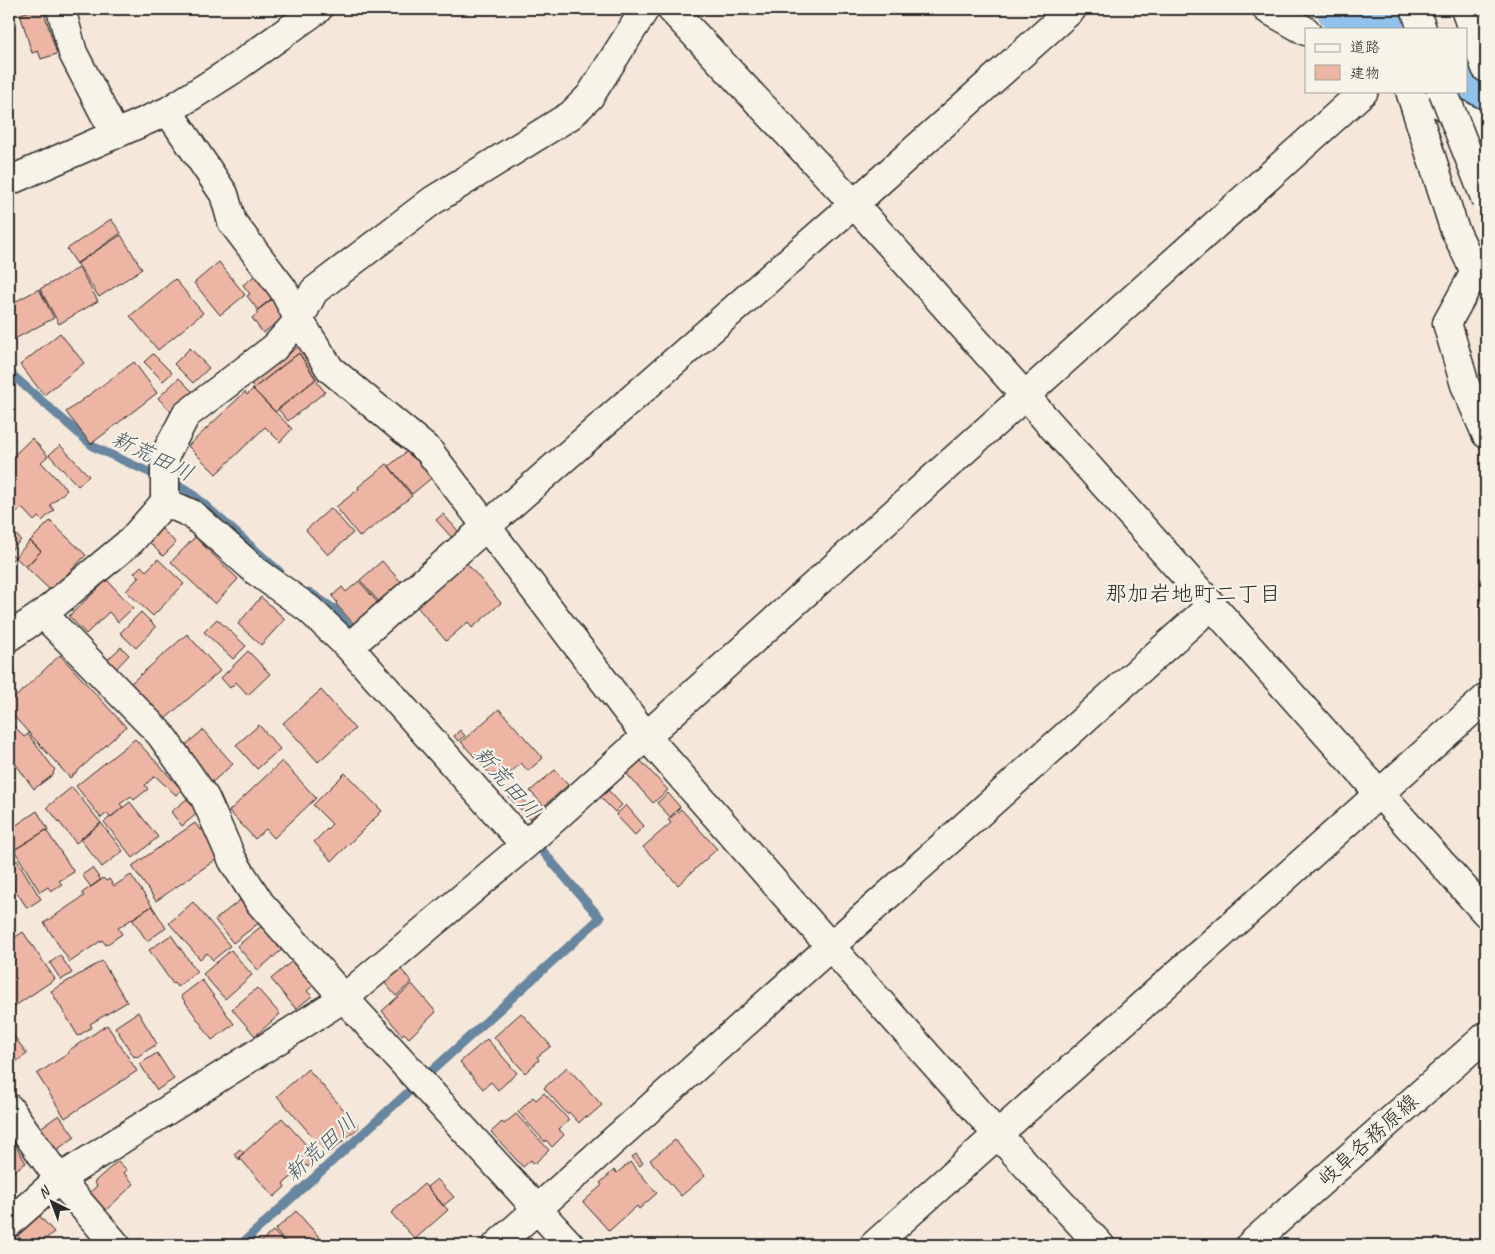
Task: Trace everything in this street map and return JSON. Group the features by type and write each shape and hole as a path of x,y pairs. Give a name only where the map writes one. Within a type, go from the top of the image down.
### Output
{"main road":[{"path":"61,9 73,53 115,134"},
{"path":"9,181 168,111 231,70 318,9"},
{"path":"9,637 43,614 131,541 165,501 165,455 186,416 274,348 299,320 314,291 432,201 571,115 590,96 645,9"},
{"path":"670,9 854,204 1486,913"},
{"path":"350,646 854,204 1072,9"},
{"path":"1267,9 1305,30"},
{"path":"1415,9 1422,28"},
{"path":"1466,9 1486,68"},
{"path":"9,1223 59,1179 344,998 526,844 1363,92"},
{"path":"1410,92 1454,228 1480,270 1446,324 1466,385 1486,434"},
{"path":"1416,92 1486,129"},
{"path":"1443,92 1486,200"},
{"path":"168,111 224,194 232,222 283,290 299,320 330,369 429,451 646,736 998,1135 1100,1245"},
{"path":"165,501 192,514 256,571 309,609 350,646 526,844"},
{"path":"497,1245 1212,604"},
{"path":"43,614 161,735 205,798 233,861 260,903 344,998 570,1245"},
{"path":"874,1245 1486,698"},
{"name":"岐阜各務原線","path":"1250,1245 1486,1036"},
{"path":"9,1108 59,1179 116,1245"}],"building":[{"path":"43,9 57,54 41,59 38,51 32,53 20,14"},
{"path":"111,219 121,233 77,264 67,249"},
{"path":"121,235 142,269 99,297 77,263"},
{"path":"219,262 245,295 220,315 194,283"},
{"path":"79,268 98,301 59,324 40,289"},
{"path":"257,274 275,297 258,310 247,296 250,294 243,285"},
{"path":"175,279 203,313 158,350 130,316"},
{"path":"39,289 54,318 9,342 9,305"},
{"path":"271,299 285,317 263,333 252,318 258,313 256,311"},
{"path":"60,333 84,363 44,395 20,365"},
{"path":"299,346 322,378 317,382 325,392 288,421 278,409 316,379 299,353 254,388 250,384"},
{"path":"190,348 209,368 193,383 174,364"},
{"path":"299,353 316,379 275,412 253,389"},
{"path":"153,354 172,373 163,381 144,362"},
{"path":"134,362 157,393 91,444 66,412"},
{"path":"179,378 193,392 171,412 158,398"},
{"path":"253,389 292,429 280,442 265,427 216,474 188,446 245,392 247,395"},
{"path":"32,438 48,456 41,462 67,490 50,505 54,510 42,521 38,517 34,521 22,508 10,519 9,460"},
{"path":"60,445 89,476 78,486 49,455"},
{"path":"411,448 434,476 412,494 389,466"},
{"path":"387,464 412,496 360,537 336,507"},
{"path":"331,508 353,533 328,555 306,530"},
{"path":"443,514 460,533 453,539 436,520"},
{"path":"50,521 86,555 51,591 26,567 41,551 30,541"},
{"path":"9,527 21,540 9,552"},
{"path":"161,528 176,543 163,556 148,541"},
{"path":"195,537 238,579 215,604 171,562"},
{"path":"30,541 41,551 26,567 15,557"},
{"path":"9,552 15,557 9,563"},
{"path":"158,559 184,584 153,616 126,591 139,577 134,573 141,566 146,571"},
{"path":"464,560 501,603 472,628 468,622 446,641 414,603"},
{"path":"382,561 402,583 380,603 360,580"},
{"path":"107,580 133,608 118,622 109,612 86,634 69,616"},
{"path":"359,581 378,603 354,624 336,604 337,602 332,596 342,587 346,592"},
{"path":"261,597 285,619 261,645 238,624"},
{"path":"141,612 156,627 136,648 120,633"},
{"path":"217,619 246,646 233,659 204,632"},
{"path":"187,634 220,671 164,720 131,683"},
{"path":"121,647 129,655 112,673 103,664"},
{"path":"248,651 270,674 248,695 236,682 230,688 221,678"},
{"path":"60,655 126,727 70,778 9,711 9,703"},
{"path":"321,690 355,729 318,762 283,723"},
{"path":"499,709 543,758 528,771 521,763 510,773 507,770 499,777 495,773 492,776 461,742"},
{"path":"10,721 24,737 28,734 55,770 54,774 34,789 9,755 9,748 16,743 9,735"},
{"path":"259,725 280,749 257,769 236,745"},
{"path":"203,730 233,764 210,784 183,747"},
{"path":"460,730 465,736 458,741 454,736"},
{"path":"135,739 182,790 176,795 155,776 145,785 148,789 134,800 131,796 120,804 123,807 110,818 107,813 101,818 76,786"},
{"path":"640,760 668,790 653,803 625,772"},
{"path":"282,761 316,798 274,838 266,829 255,839 229,811"},
{"path":"555,770 568,785 544,806 530,791"},
{"path":"345,773 382,811 332,861 314,842 332,824 313,805"},
{"path":"72,787 101,823 76,843 47,807"},
{"path":"608,790 622,805 615,812 600,797"},
{"path":"515,791 536,814 530,819 509,797"},
{"path":"668,793 680,807 670,817 657,803"},
{"path":"188,798 199,812 182,826 171,812"},
{"path":"130,802 158,837 133,858 104,822"},
{"path":"626,805 644,826 635,835 616,815"},
{"path":"681,809 717,849 678,885 643,847 671,823 668,820"},
{"path":"37,811 48,829 11,852 9,848 9,830"},
{"path":"101,823 123,851 102,867 80,839"},
{"path":"195,823 200,830 202,829 221,856 156,901 132,866"},
{"path":"46,830 74,872 59,881 62,884 51,891 48,887 40,892 14,850"},
{"path":"9,855 14,862 17,860 41,899 27,908 9,880"},
{"path":"92,868 101,880 91,887 82,875"},
{"path":"131,875 152,906 118,928 122,934 106,945 102,940 70,962 44,923 84,896 82,893 103,878 106,881 109,879 114,886"},
{"path":"245,896 264,919 233,943 215,920"},
{"path":"193,902 230,946 213,960 207,953 200,959 169,923"},
{"path":"152,906 166,928 147,941 132,919"},
{"path":"264,924 284,948 258,970 237,946"},
{"path":"23,932 55,979 9,1010 9,941"},
{"path":"171,935 197,972 177,987 149,950"},
{"path":"231,950 252,975 225,999 203,974"},
{"path":"60,955 72,973 61,980 50,963"},
{"path":"297,957 318,981 307,991 312,996 296,1009 271,979"},
{"path":"102,961 127,1002 90,1024 92,1027 78,1036 51,991"},
{"path":"399,967 412,982 396,996 383,981"},
{"path":"202,980 234,1024 212,1040 181,996"},
{"path":"412,984 436,1012 409,1038 404,1033 402,1035 382,1011"},
{"path":"257,988 280,1014 255,1036 232,1009"},
{"path":"138,1012 157,1044 134,1057 115,1027"},
{"path":"521,1013 551,1046 537,1057 539,1060 525,1073 494,1037"},
{"path":"107,1025 137,1071 65,1118 37,1074"},
{"path":"9,1029 27,1054 9,1067"},
{"path":"487,1039 517,1073 498,1090 491,1082 483,1089 460,1062"},
{"path":"157,1053 174,1079 157,1090 140,1064"},
{"path":"567,1067 602,1105 579,1123 569,1112 567,1114 544,1088"},
{"path":"308,1069 359,1127 328,1154 277,1096"},
{"path":"544,1093 569,1120 559,1129 564,1135 552,1147 546,1140 545,1142 518,1112 533,1097 536,1100"},
{"path":"516,1114 549,1150 534,1164 531,1160 523,1167 491,1132 502,1122 504,1124"},
{"path":"59,1115 75,1137 55,1151 39,1129"},
{"path":"282,1118 318,1158 308,1167 306,1165 283,1184 285,1187 274,1197 239,1157"},
{"path":"9,1135 26,1163 9,1174"},
{"path":"675,1140 705,1176 681,1196 650,1160"},
{"path":"240,1149 244,1153 239,1157 240,1161 234,1154"},
{"path":"636,1154 643,1163 640,1166 632,1157"},
{"path":"118,1161 127,1170 124,1173 134,1184 105,1211 88,1194 97,1186 94,1182"},
{"path":"630,1162 657,1193 639,1209 637,1206 609,1231 583,1202 602,1185 600,1183 614,1170 617,1173"},
{"path":"437,1179 454,1197 443,1206 427,1187"},
{"path":"424,1184 448,1210 415,1239 391,1213"},
{"path":"296,1211 321,1239 315,1245 288,1245 275,1230"},
{"path":"36,1212 54,1232 43,1241 46,1245 25,1245 14,1231"},
{"path":"273,1231 287,1245 258,1244"},
{"path":"455,1237 463,1245 445,1245"},
{"path":"547,1237 554,1245 538,1245"}],"waterway":[{"path":"1343,9 1376,28"},
{"path":"1468,80 1486,90"},
{"name":"新荒田川","path":"9,372 94,447 188,490 280,572"},
{"name":"新荒田川","path":"309,592 334,609 358,637"},
{"name":"新荒田川","path":"240,1245 600,918 533,840"}],"district":[{"name":"那加岩地町二丁目","path":"1193,593"}]}
